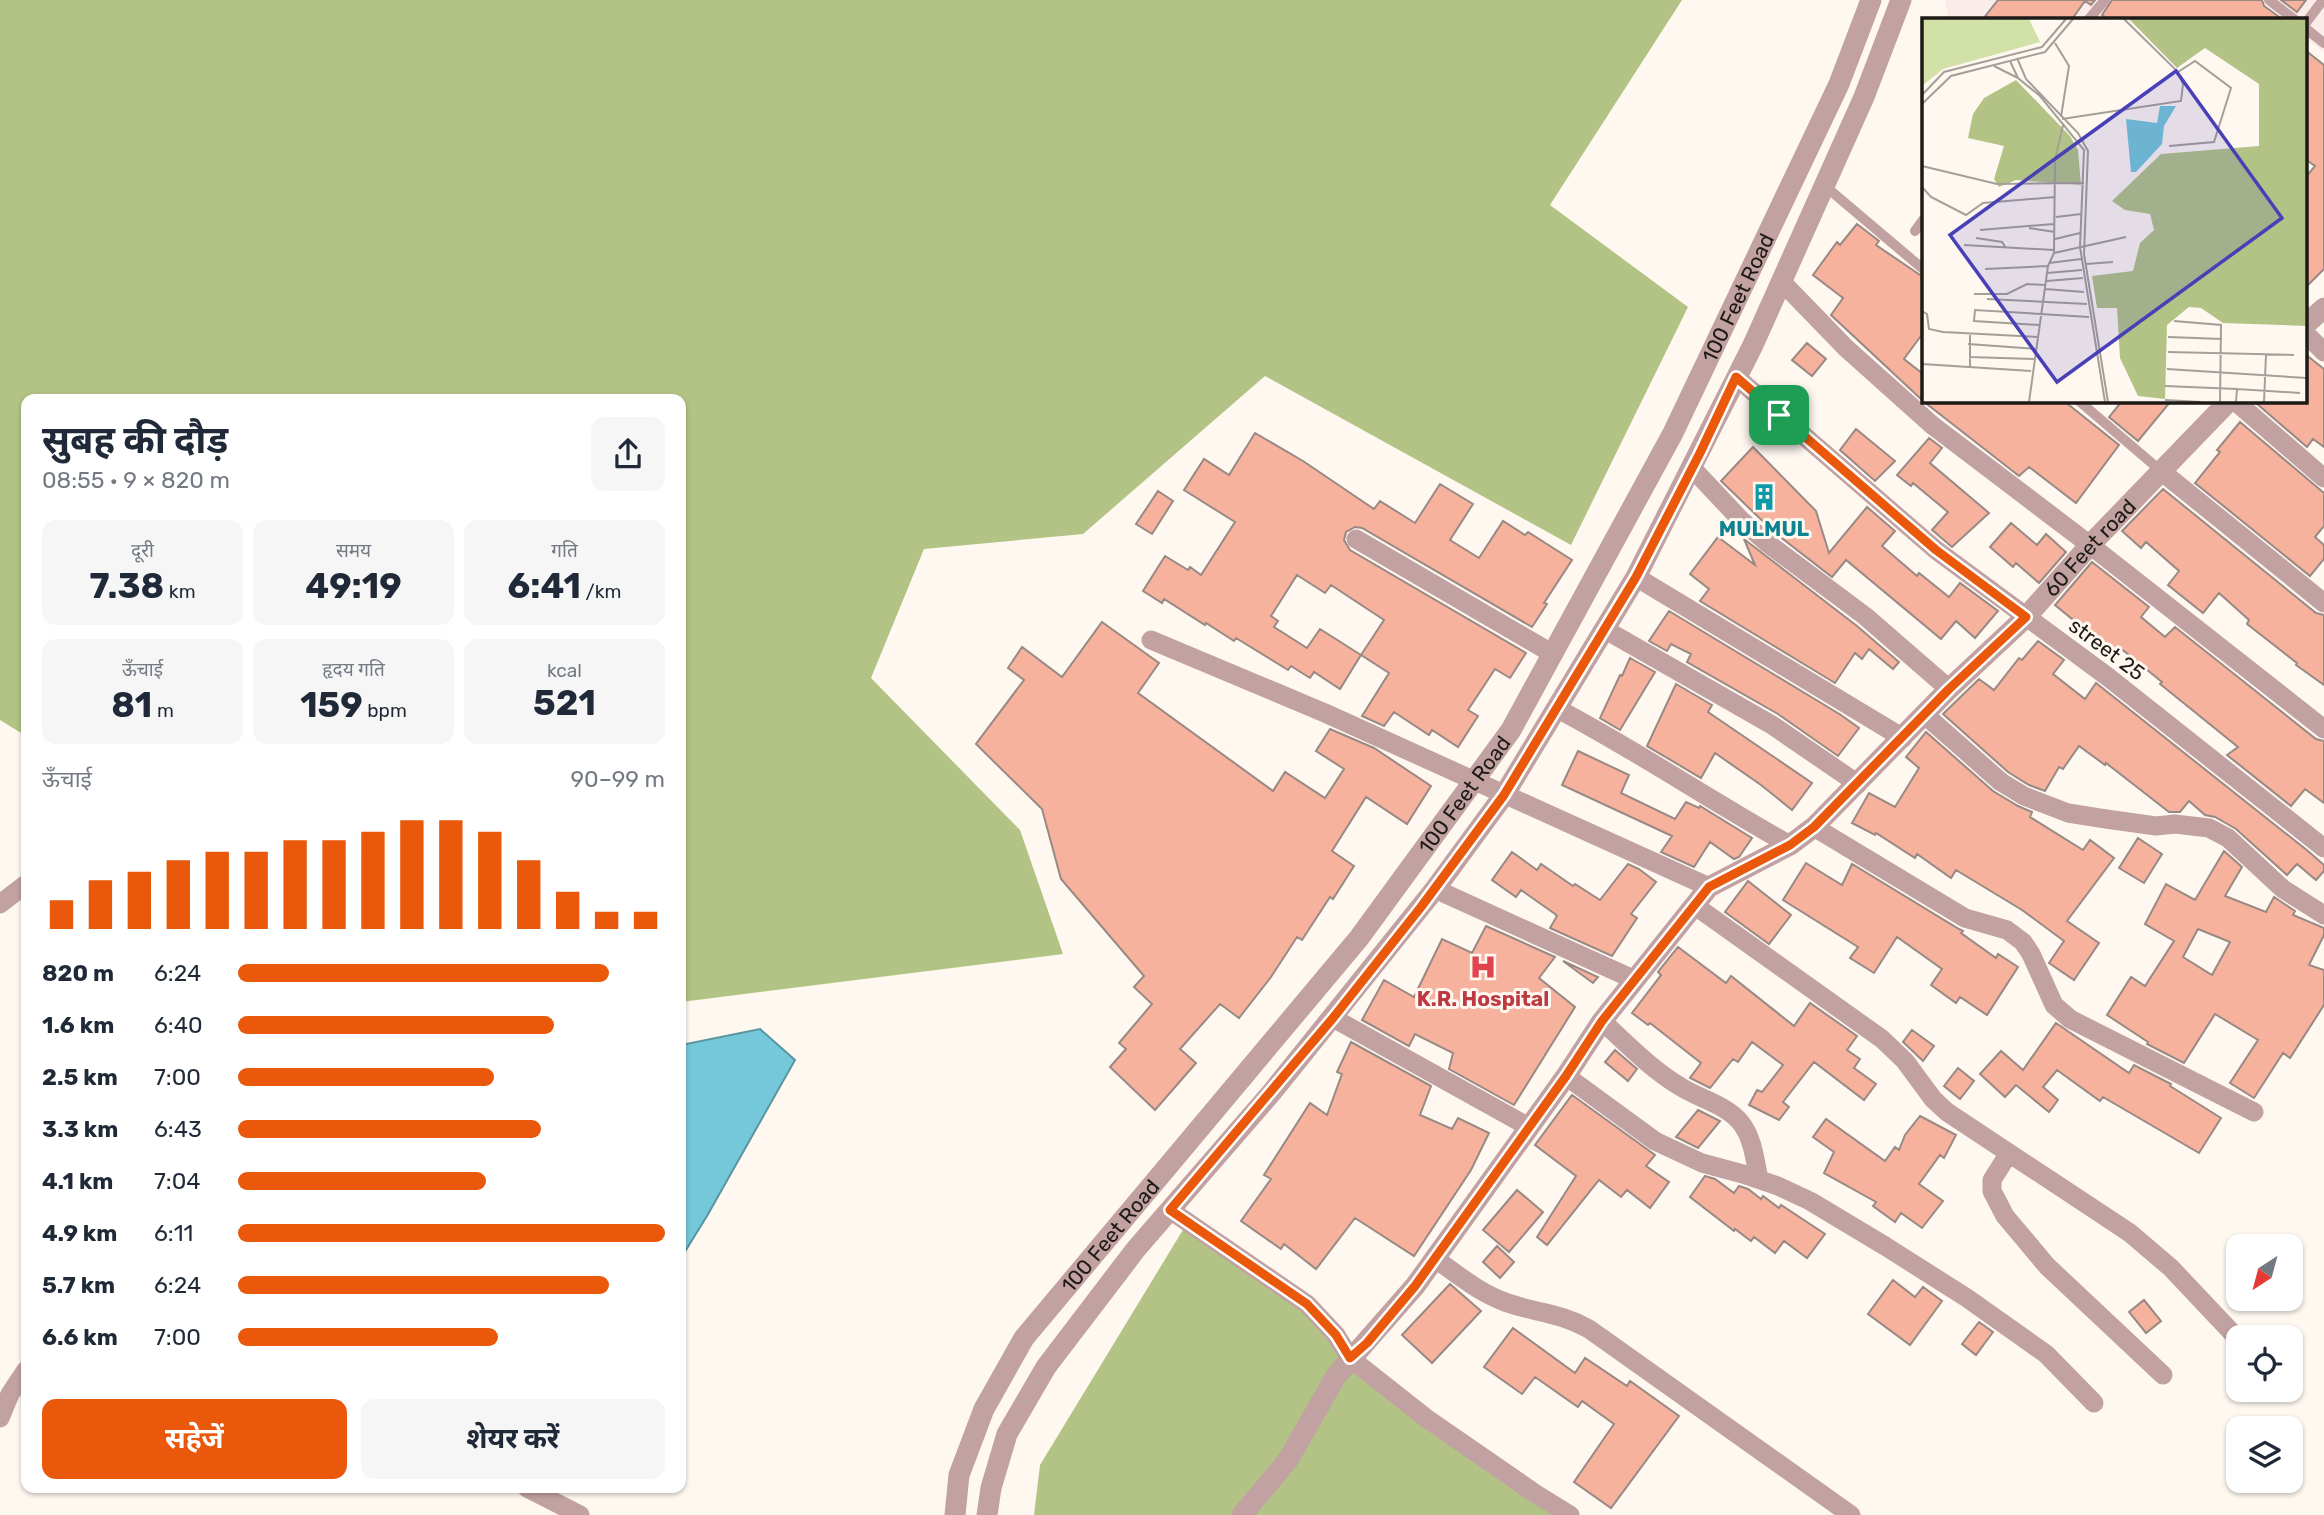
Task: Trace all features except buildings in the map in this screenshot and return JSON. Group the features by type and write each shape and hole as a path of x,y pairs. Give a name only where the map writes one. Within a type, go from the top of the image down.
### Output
{"street":[{"name":"100 Feet Road","path":"955,1515 960,1475 984,1409 1024,1338 1359,938 1511,730 1673,433 1839,85 1871,0"},
{"name":"100 Feet Road","path":"987,1515 990,1488 1007,1434 1046,1367 1136,1249 1333,1018 1434,889 1504,795 1636,577 1692,468 1781,281 1864,97 1901,0"},
{"path":"1781,281 1846,348 1932,425 2324,729"},
{"path":"2306,324 2324,308"},
{"path":"2306,334 2324,352"},
{"name":"street 25","path":"1736,377 1936,550 2190,740 2324,848"},
{"name":"60 Feet road","path":"1242,1515 1271,1483 1287,1460 1323,1396 1350,1358 1367,1343 1415,1286 1566,1076 1602,1021 1709,887 1790,845 1814,827 1949,689 2026,617 2090,545 2228,402"},
{"path":"2236,402 2324,478"},
{"path":"1692,468 1740,519 1778,553 1865,616 1949,689"},
{"path":"2161,471 2324,603"},
{"path":"1356,539 1553,654"},
{"path":"1636,577 1903,738"},
{"path":"1604,629 1772,725 1858,784"},
{"path":"1151,640 1325,713 1709,887"},
{"path":"1556,708 1617,740 1679,781 1790,845"},
{"path":"1925,715 1994,775 2024,796 2068,813 2156,826 2175,824 2209,828 2228,838 2283,889 2324,915"},
{"path":"1814,827 1965,918 2007,930 2023,942 2053,1005 2070,1019 2253,1112"},
{"path":"0,904 21,888"},
{"path":"1434,889 1635,980"},
{"path":"1694,905 1854,1017 1905,1060 1947,1112 2130,1233 2171,1268 2226,1326"},
{"path":"1333,1018 1529,1127"},
{"path":"1602,1021 1680,1087 1721,1107 1740,1121 1749,1135 1759,1180"},
{"path":"1566,1076 1656,1141 1702,1163 1759,1180 1810,1201 1966,1298 2046,1354 2094,1403"},
{"path":"2009,1153 1992,1181 1992,1191 2005,1216 2047,1266 2163,1375"},
{"path":"1170,1210 1307,1304 1336,1335 1350,1358 1426,1418 1570,1515"},
{"path":"1434,1258 1482,1292 1507,1303 1571,1319 1588,1329 1851,1515"},
{"path":"0,1418 21,1378"},
{"path":"537,1493 580,1515"}],"lane":[{"path":"2090,18 2105,0"},
{"path":"2269,0 2293,18"},
{"path":"2306,25 2323,0"},
{"path":"2306,27 2324,43"},
{"path":"1824,186 1922,268"},
{"path":"1914,231 1922,221"},
{"path":"2080,402 2161,471"}],"shaded area":[{"path":"1945,0 2113,0 2099,18 1949,18"},
{"path":"2256,0 2324,0 2324,53 2306,39 2306,18 2280,18"}],"green space":[{"path":"0,0 1682,0 1550,205 1688,307 1571,545 1265,376 1083,534 924,549 871,678 1020,830 1063,954 686,1001 686,394 21,394 21,733 0,720"},
{"path":"1192,1215 1552,1515 1034,1515 1040,1465"}],"water":[{"path":"760,1029 795,1060 686,1250 686,1044"}],"place":[{"name":"MULMUL","path":"1764,497"},
{"name":"K.R. Hospital","path":"1483,967"}],"route":[{"path":"1736,377 1779,415 1936,550 2026,617 1949,689 1814,827 1790,845 1709,887 1583,1046 1566,1076 1415,1286 1367,1343 1350,1358 1336,1335 1307,1304 1170,1210 1333,1018 1421,907 1504,795 1636,577 1736,377"}]}
